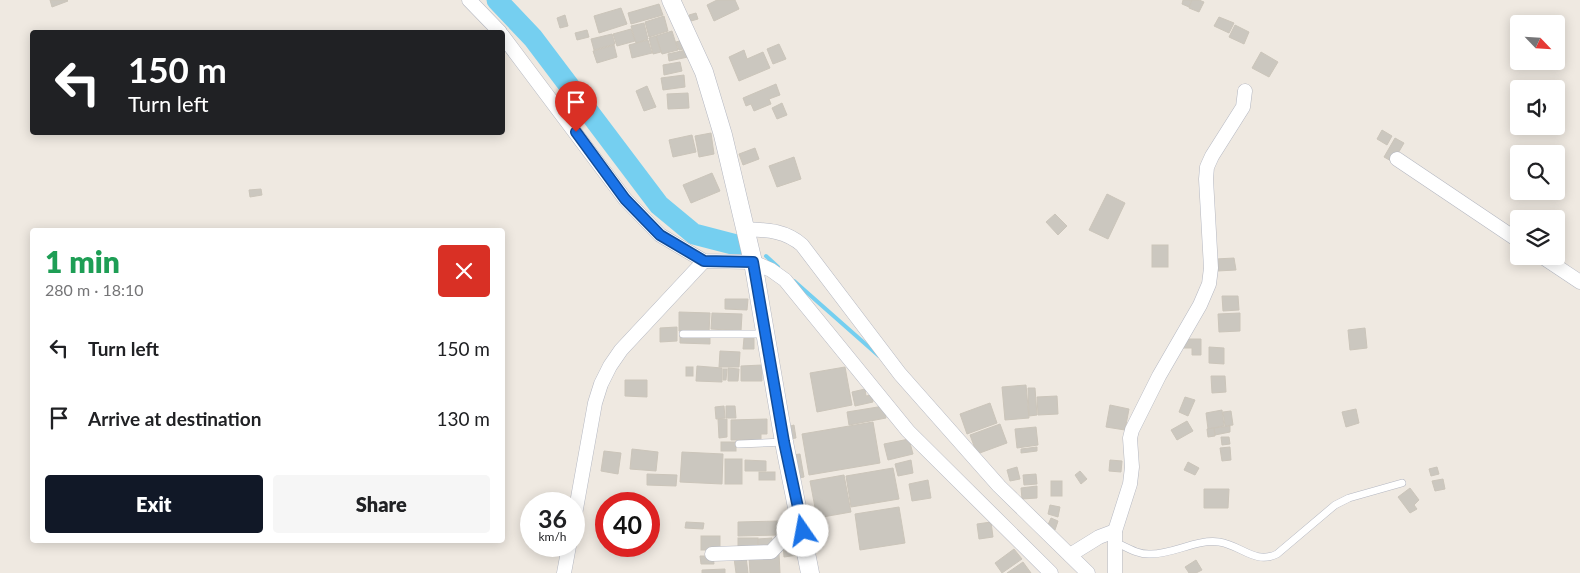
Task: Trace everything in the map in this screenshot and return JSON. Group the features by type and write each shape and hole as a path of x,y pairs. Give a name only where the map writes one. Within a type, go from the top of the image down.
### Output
{"street":[{"path":"469,0 498,30"},
{"path":"671,0 704,72 714,100 746,229 784,442 810,573"},
{"path":"505,38 625,199 660,235 704,261 753,262 771,270 785,280 908,431 1051,573"},
{"path":"1115,573 1115,537 1130,484 1132,467 1130,438 1132,430 1159,376 1200,305 1209,284 1211,268 1207,168 1212,156 1243,107 1245,91"},
{"path":"1398,158 1510,235"},
{"path":"746,229 778,232 795,239 802,245 900,374 999,486 1088,573"},
{"path":"579,492 591,421 600,384 621,350 704,261"},
{"path":"1554,265 1580,282"},
{"path":"712,554 771,552 786,535 803,531"},
{"path":"1070,555 1092,540 1115,537"},
{"path":"564,573 567,557"}],"lane":[{"path":"683,334 766,334"},
{"path":"739,444 784,442"},
{"path":"1115,537 1141,554 1152,554 1218,542 1229,544 1260,558 1268,558 1277,554 1335,505 1349,498 1402,483"}],"building":[{"path":"50,0 67,0 68,1 52,7"},
{"path":"717,0 735,0 739,9 714,21 707,5"},
{"path":"1183,0 1192,0 1189,7 1182,4"},
{"path":"1192,0 1204,2 1199,12 1189,8"},
{"path":"659,4 663,15 631,24 628,13"},
{"path":"621,8 627,24 599,33 594,16"},
{"path":"696,13 698,19 691,21 689,15"},
{"path":"565,15 568,26 560,28 557,18"},
{"path":"664,16 668,31 649,37 645,22"},
{"path":"1219,17 1234,23 1229,33 1214,26"},
{"path":"644,23 648,39 636,43 631,26"},
{"path":"1235,25 1249,32 1244,44 1229,37"},
{"path":"631,29 635,41 617,46 613,34"},
{"path":"587,30 589,37 577,40 575,33"},
{"path":"672,31 678,50 662,54 656,36"},
{"path":"612,34 615,44 594,50 591,39"},
{"path":"656,36 661,52 653,54 649,38"},
{"path":"685,39 688,48 679,50 676,42"},
{"path":"648,40 652,53 632,58 629,45"},
{"path":"779,44 786,59 773,64 767,49"},
{"path":"614,45 617,57 597,63 593,51"},
{"path":"686,50 688,57 669,61 668,54"},
{"path":"744,50 747,59 763,52 770,68 739,81 729,57"},
{"path":"1261,52 1278,62 1269,77 1252,68"},
{"path":"680,62 682,71 664,75 663,65"},
{"path":"684,75 685,87 663,90 661,78"},
{"path":"776,84 780,95 769,99 771,104 754,111 751,104 746,106 743,98"},
{"path":"647,86 656,107 644,111 636,91"},
{"path":"688,93 689,108 668,109 667,94"},
{"path":"782,103 787,115 777,119 772,108"},
{"path":"1382,130 1392,136 1387,145 1377,139"},
{"path":"711,133 714,154 699,157 695,136"},
{"path":"692,135 696,152 673,157 669,140"},
{"path":"1395,138 1404,143 1393,162 1384,157"},
{"path":"755,148 759,159 743,165 739,154"},
{"path":"794,157 801,179 777,187 769,166"},
{"path":"712,173 720,191 691,203 683,185"},
{"path":"261,189 262,195 250,197 249,190"},
{"path":"1107,194 1125,203 1108,239 1089,230"},
{"path":"1055,214 1067,226 1058,235 1046,222"},
{"path":"1152,245 1168,245 1168,267 1152,267"},
{"path":"1234,258 1236,270 1217,271 1216,259"},
{"path":"1222,296 1238,296 1239,310 1223,311"},
{"path":"725,299 748,299 747,310 725,309"},
{"path":"679,312 710,313 709,332 679,331"},
{"path":"712,313 742,314 741,331 711,329"},
{"path":"1240,313 1240,331 1219,332 1218,314"},
{"path":"677,327 677,341 660,342 660,328"},
{"path":"1365,328 1367,348 1350,350 1348,330"},
{"path":"680,335 710,336 710,344 680,343"},
{"path":"744,338 754,338 754,349 743,349"},
{"path":"1183,339 1201,339 1201,355 1192,355 1192,348 1183,348"},
{"path":"1209,347 1224,348 1224,364 1209,363"},
{"path":"720,351 740,352 739,367 719,367"},
{"path":"762,365 762,381 741,381 741,366"},
{"path":"697,366 722,368 722,382 696,381"},
{"path":"686,367 693,367 693,376 686,376"},
{"path":"845,367 852,405 817,412 810,373"},
{"path":"728,368 739,369 738,381 728,381"},
{"path":"723,369 727,369 726,380 723,380"},
{"path":"1211,376 1225,376 1226,392 1212,393"},
{"path":"625,380 647,380 647,397 625,396"},
{"path":"1026,385 1029,418 1005,420 1002,387"},
{"path":"1028,388 1035,388 1037,415 1029,416"},
{"path":"865,389 866,396 872,395 873,402 855,406 852,392"},
{"path":"1057,396 1058,414 1038,415 1037,397"},
{"path":"1185,397 1195,400 1188,416 1179,412"},
{"path":"990,403 997,423 967,434 960,414"},
{"path":"1110,405 1129,409 1125,430 1106,427"},
{"path":"724,406 725,418 716,419 715,407"},
{"path":"726,406 735,406 736,418 726,418"},
{"path":"884,406 886,418 849,425 847,412"},
{"path":"1356,409 1359,423 1346,427 1342,412"},
{"path":"1222,410 1224,426 1208,429 1206,413"},
{"path":"1231,411 1233,425 1225,426 1223,412"},
{"path":"718,419 727,419 727,437 719,438"},
{"path":"767,419 767,434 761,434 761,440 731,440 731,420"},
{"path":"1187,421 1193,431 1177,440 1171,430"},
{"path":"873,422 880,463 809,475 802,434"},
{"path":"1000,424 1007,443 977,454 970,435"},
{"path":"794,425 796,438 789,439 787,427"},
{"path":"1230,426 1230,432 1215,435 1214,428"},
{"path":"1036,427 1038,445 1017,448 1015,429"},
{"path":"1214,428 1215,436 1208,437 1207,429"},
{"path":"1221,437 1229,437 1230,444 1222,445"},
{"path":"909,439 913,454 888,460 884,444"},
{"path":"721,442 736,442 736,451 721,451"},
{"path":"1037,447 1037,451 1021,453 1021,449"},
{"path":"1230,447 1231,460 1222,461 1220,448"},
{"path":"632,449 658,452 656,471 630,469"},
{"path":"604,451 621,453 618,474 601,471"},
{"path":"682,452 723,454 722,484 680,482"},
{"path":"800,454 804,477 795,479 791,455"},
{"path":"725,459 742,459 742,484 725,484"},
{"path":"745,460 766,461 766,471 745,471"},
{"path":"911,460 913,473 898,476 895,464"},
{"path":"1110,460 1122,461 1121,472 1109,471"},
{"path":"1188,462 1199,468 1195,475 1184,470"},
{"path":"1017,467 1020,479 1010,481 1007,470"},
{"path":"1437,467 1439,474 1431,476 1429,469"},
{"path":"893,468 899,499 851,507 846,476"},
{"path":"1080,471 1087,479 1081,484 1075,475"},
{"path":"759,472 775,472 775,480 759,480"},
{"path":"647,474 677,475 676,486 647,485"},
{"path":"1036,474 1037,484 1024,485 1023,475"},
{"path":"844,475 851,512 817,518 810,481"},
{"path":"1443,479 1445,489 1435,491 1432,481"},
{"path":"928,480 931,498 912,501 909,484"},
{"path":"1051,481 1062,481 1062,496 1051,496"},
{"path":"1037,486 1037,498 1022,499 1021,488"},
{"path":"1410,488 1419,500 1414,505 1417,509 1410,513 1398,497"},
{"path":"1204,489 1229,489 1228,508 1204,508"},
{"path":"1050,505 1060,507 1058,517 1048,514"},
{"path":"899,507 905,543 860,550 855,514"},
{"path":"1051,518 1058,521 1055,530 1047,527"},
{"path":"779,521 779,535 738,536 738,522"},
{"path":"686,522 704,523 703,529 685,528"},
{"path":"991,522 993,537 979,539 977,524"},
{"path":"701,536 720,536 720,550 701,550"},
{"path":"738,538 758,538 758,550 738,550"},
{"path":"772,538 772,549 758,549 758,539"},
{"path":"796,540 798,555 784,557 783,541"},
{"path":"1014,549 1022,559 1002,573 995,563"},
{"path":"779,553 780,573 750,573 749,556"},
{"path":"700,556 713,556 714,564 701,564"},
{"path":"746,557 748,573 736,573 734,558"},
{"path":"1196,560 1202,570 1196,573 1189,573 1185,567"},
{"path":"1023,562 1031,573 1007,573"},
{"path":"725,569 725,573 702,573 702,570"}],"waterway":[{"path":"497,0 533,38 659,205 694,234 740,246"},
{"path":"766,256 778,267"},
{"path":"794,281 879,356"}],"route":[{"path":"576,132 625,199 660,235 704,261 753,262 784,442 803,531"}]}
